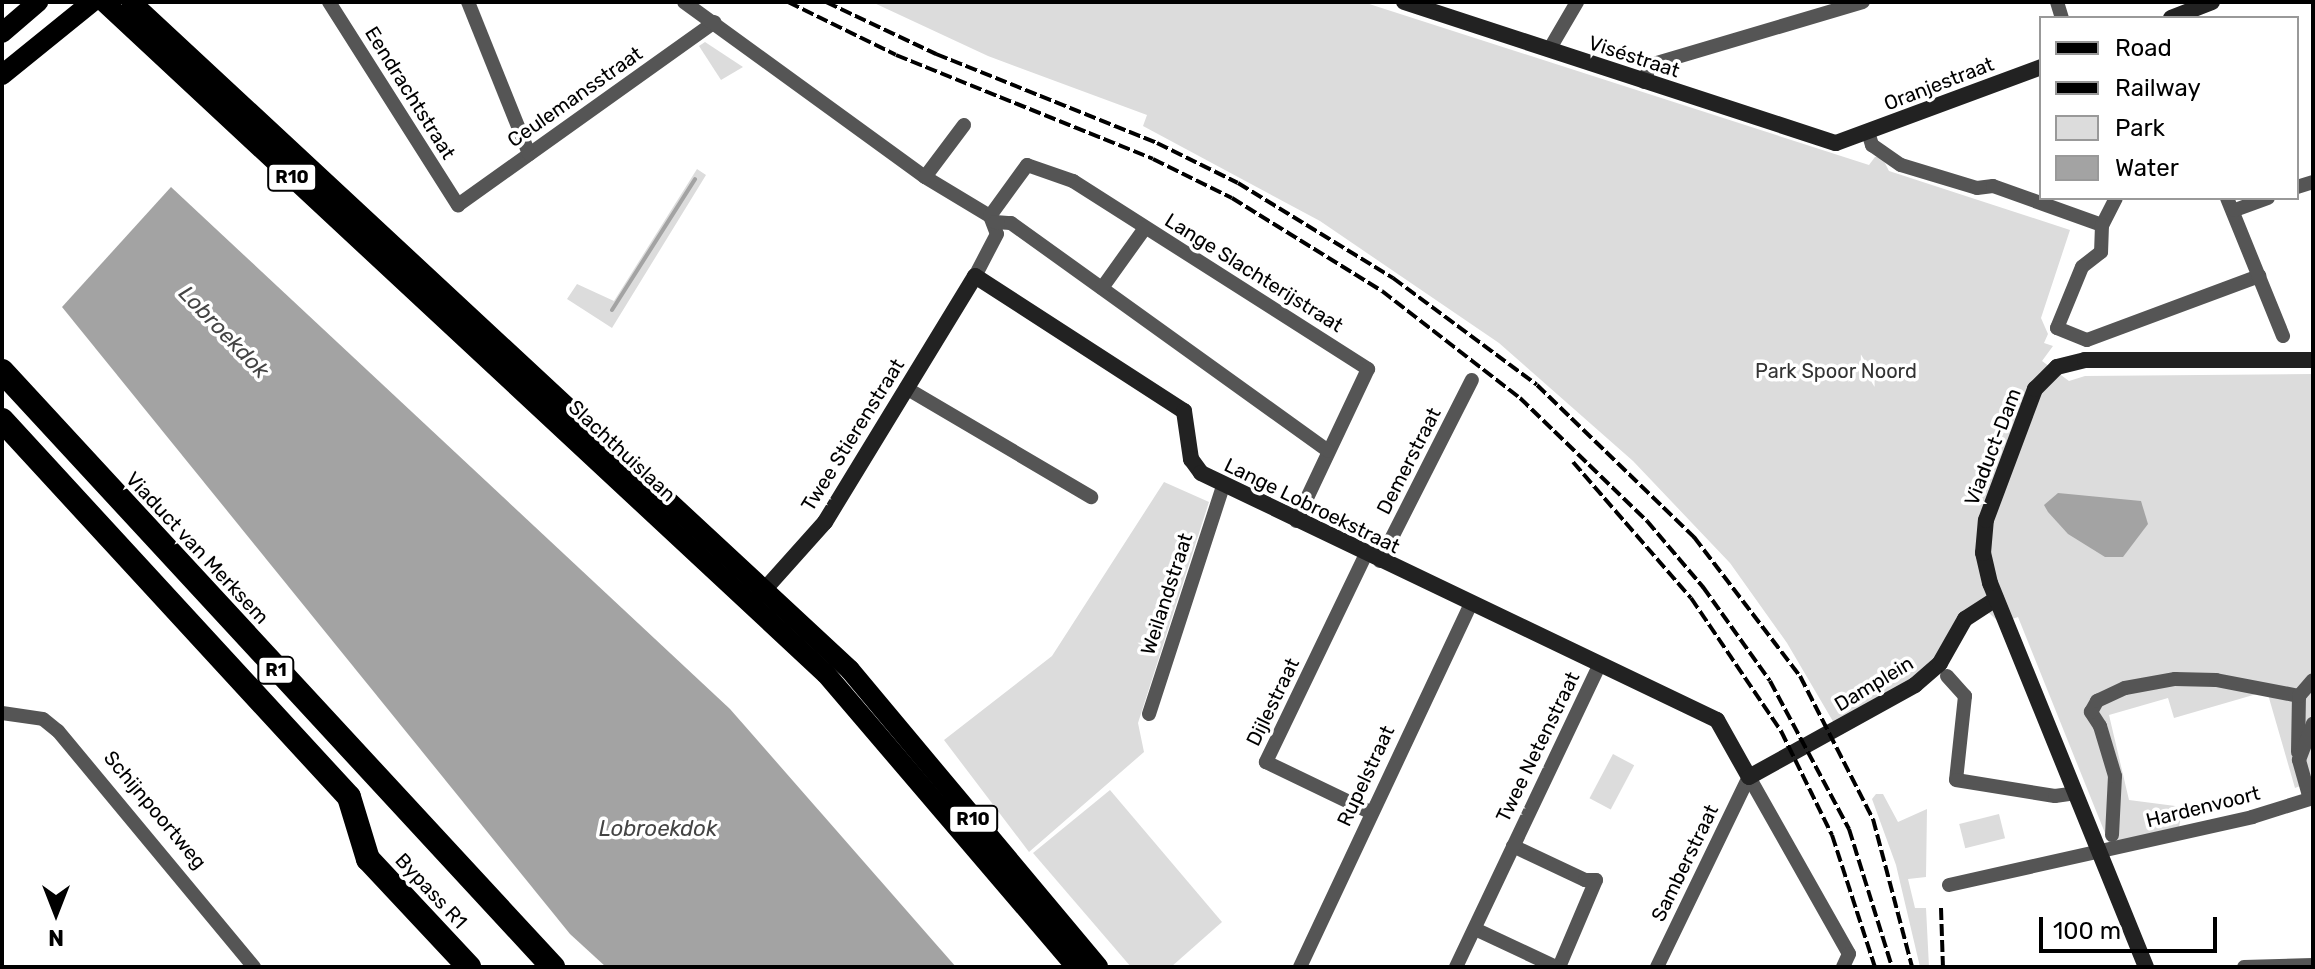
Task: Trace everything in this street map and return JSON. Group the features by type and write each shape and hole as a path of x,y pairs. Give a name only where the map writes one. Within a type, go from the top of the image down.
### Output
{"highway":[{"name":"Viaduct van Merksem","path":"2,371 553,967"},
{"name":"Bypass R1","path":"2,420 349,797 368,859 469,967"}],"main road":[{"path":"2,75 92,2"},
{"name":"Slachthuislaan","path":"104,2 758,596 850,670 1098,967"},
{"name":"Slachthuislaan","path":"131,2 758,596 1076,967"},
{"path":"2,33 33,5"}],"street":[{"name":"Eendrachtstraat","path":"329,2 458,205"},
{"path":"468,2 529,154"},
{"path":"684,2 925,177 993,219 1011,223 1328,451"},
{"name":"Viséstraat","path":"1404,2 1836,143 1859,134"},
{"path":"1549,50 1577,2"},
{"path":"1644,82 1650,65 1863,2"},
{"path":"2178,16 2204,9"},
{"name":"Ceulemansstraat","path":"458,205 715,22"},
{"name":"Oranjestraat","path":"1859,134 2039,68"},
{"path":"925,177 964,125"},
{"path":"1859,134 1901,165 1977,188 1993,186 2102,225"},
{"name":"Lange Slachterijstraat","path":"993,219 1027,165 1073,181 1368,369 1296,521"},
{"path":"2115,200 2102,225 2101,252 2082,267 2057,328 2087,340 2259,276"},
{"path":"2256,200 2231,204 2283,336"},
{"path":"975,276 997,234 993,219"},
{"path":"1102,288 1145,228"},
{"name":"Twee Stierenstraat","path":"758,596 825,522 975,276"},
{"name":"Lange Lobroekstraat","path":"975,276 1184,411 1191,459 1201,473 1373,558 1717,720 1846,960"},
{"name":"Viaduct-Dam","path":"2146,967 2109,844 2076,793 1996,599 1983,553 1986,520 2031,399 2050,372 2076,361 2313,360"},
{"name":"Demerstraat","path":"1373,558 1472,380"},
{"path":"906,388 1091,497"},
{"name":"Weilandstraat","path":"1149,714 1223,486"},
{"name":"Dijlestraat","path":"1370,812 1266,762 1373,558"},
{"name":"Damplein","path":"1749,777 1915,685 1940,663 1965,619 1996,599"},
{"name":"Rupelstraat","path":"1300,967 1370,812 1471,603"},
{"name":"Twee Netenstraat","path":"1456,967 1599,666"},
{"name":"Damplein","path":"1947,676 1965,696 1956,780 2059,796 2076,793"},
{"path":"1949,885 2109,844 2115,776 2100,726 2091,712 2097,701 2125,688 2175,679 2216,680 2299,696"},
{"path":"2311,798 2299,760 2299,696 2313,680"},
{"name":"Schijnpoortweg","path":"2,713 43,719 58,731 254,967"},
{"path":"2299,760 2313,724"},
{"name":"Samberstraat","path":"1657,967 1749,777"},
{"name":"Hardenvoort","path":"2109,844 2311,798"},
{"name":"Twee Netenstraat","path":"1513,846 1585,880 1596,880 1558,967"},
{"path":"1475,929 1558,967"},
{"path":"2244,967 2313,965"}],"green space":[{"name":"Park Spoor Noord","path":"872,2 1363,2 1869,165 1875,157 1882,157 1889,171 2070,230 2041,318 2048,334 2044,343 2053,346 2042,361 2069,381 2085,376 2313,374 2313,781 2295,788 2267,691 2174,718 2168,698 2109,715 2129,800 2183,807 2179,827 2109,843 2018,617 2000,623 1989,613 1975,618 1924,686 1841,735 1787,643 1730,563 1633,461 1499,343 1320,221 1143,126 1147,115 988,56"},
{"path":"705,42 743,67 721,80 699,46"},
{"path":"697,169 706,175 612,328 567,299 577,284 614,301"},
{"path":"1164,482 1209,502 1138,723 1144,752 1029,852 944,740 1052,656"},
{"path":"1613,754 1634,765 1611,809 1590,798"},
{"path":"1110,790 1222,922 1171,967 1131,967 1033,853"},
{"path":"1876,794 1883,794 1898,822 1927,809 1926,877 1908,879 1915,908 1926,908 1929,967 1920,967 1896,865 1872,799"},
{"path":"1999,814 2005,838 1965,848 1959,824"}],"water":[{"name":"Lobroekdok","path":"171,187 730,709 956,967 606,967 570,934 62,307"},
{"path":"2058,493 2141,501 2148,524 2123,557 2105,557 2068,534 2048,512 2044,505"}],"waterway":[{"path":"612,310 695,179"}],"railway":[{"path":"788,2 896,55 1153,159 1232,198 1382,291 1520,398 1647,521 1703,587 1770,681 1849,829 1892,967"},
{"path":"826,2 936,54 1157,143 1238,183 1393,278 1537,385 1694,537 1800,676 1873,819 1912,967"},
{"path":"1573,462 1691,598 1781,731 1832,835 1875,967"},
{"path":"1941,908 1943,967"}]}
